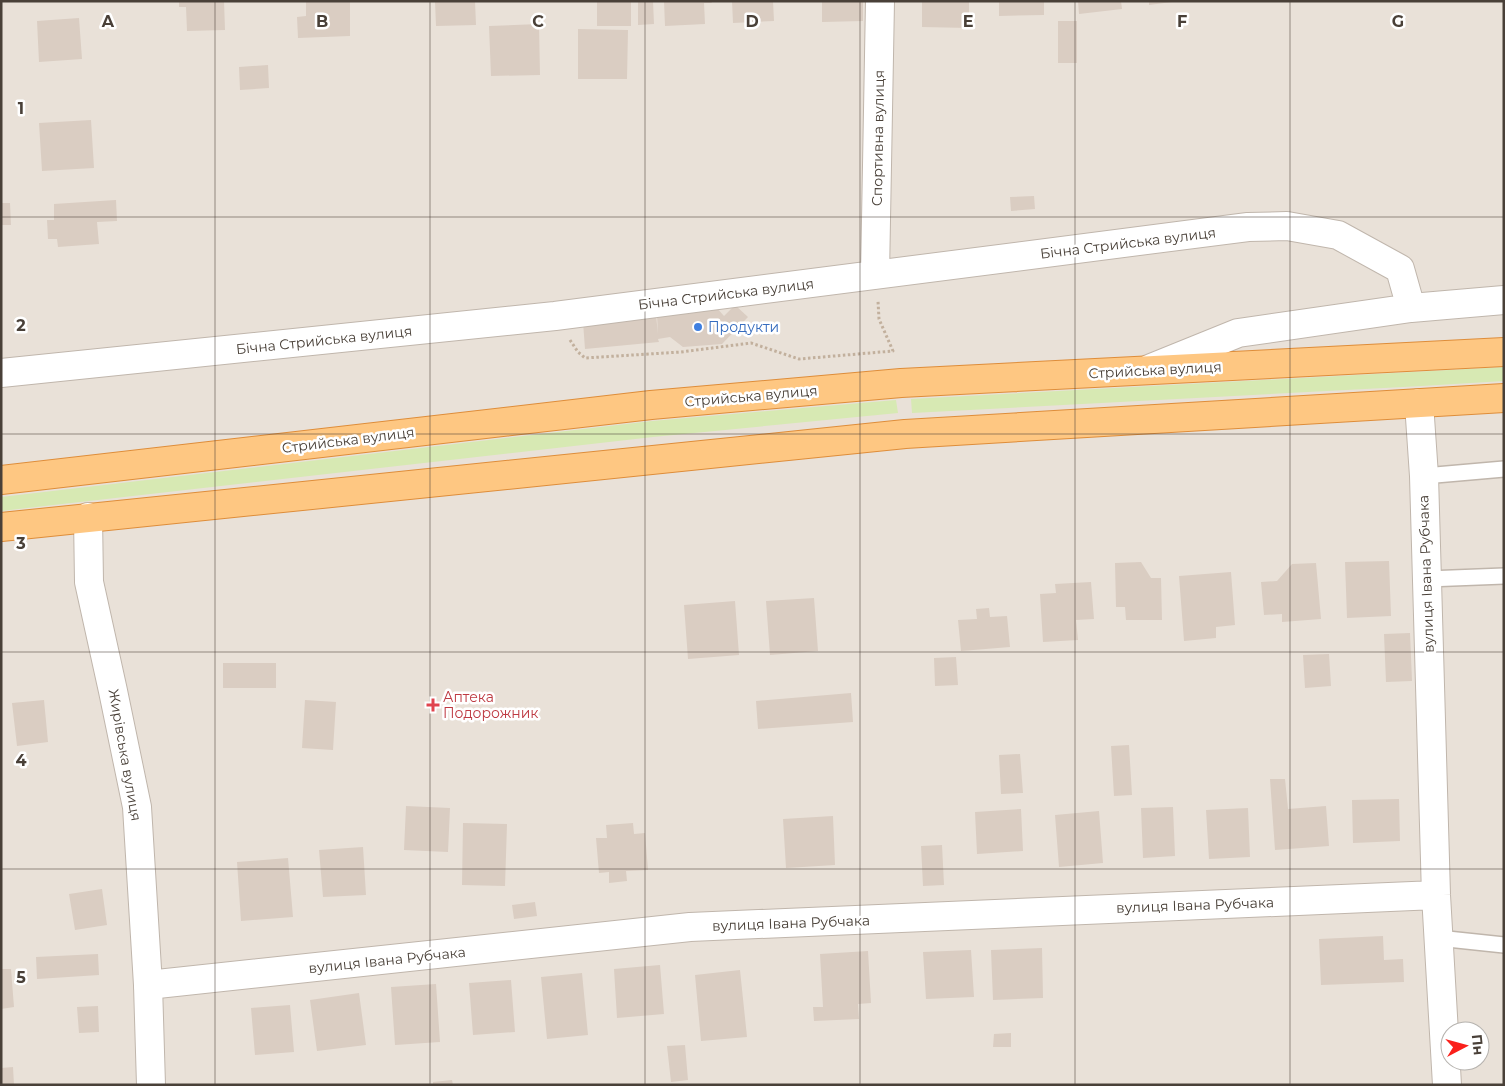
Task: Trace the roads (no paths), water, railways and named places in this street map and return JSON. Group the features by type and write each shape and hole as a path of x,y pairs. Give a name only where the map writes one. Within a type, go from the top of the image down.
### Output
{"highway":[{"name":"Стрийська вулиця","path":"1,480 651,405 901,383 1504,352"},
{"path":"1,527 905,434 1504,398"}],"street":[{"name":"Спортивна вулиця","path":"875,275 880,1"},
{"name":"Бічна Стрийська вулиця","path":"1,373 555,316 1248,227 1287,226 1338,235 1400,269 1411,308"},
{"path":"1147,370 1238,333 1411,308 1504,300"},
{"name":"вулиця Івана Рубчака","path":"1419,404 1424,476 1436,895 1447,1085"},
{"name":"Жирівська вулиця","path":"88,517 89,582 136,807 148,985 151,1085"},
{"name":"вулиця Івана Рубчака","path":"148,985 690,927 1436,895"}],"lane":[{"path":"1424,476 1504,469"},
{"path":"1426,579 1504,576"},
{"path":"1438,938 1504,945"}],"place":[{"name":"Продукти","path":"698,327"},
{"name":"Аптека Подорожник","path":"433,705"}]}
